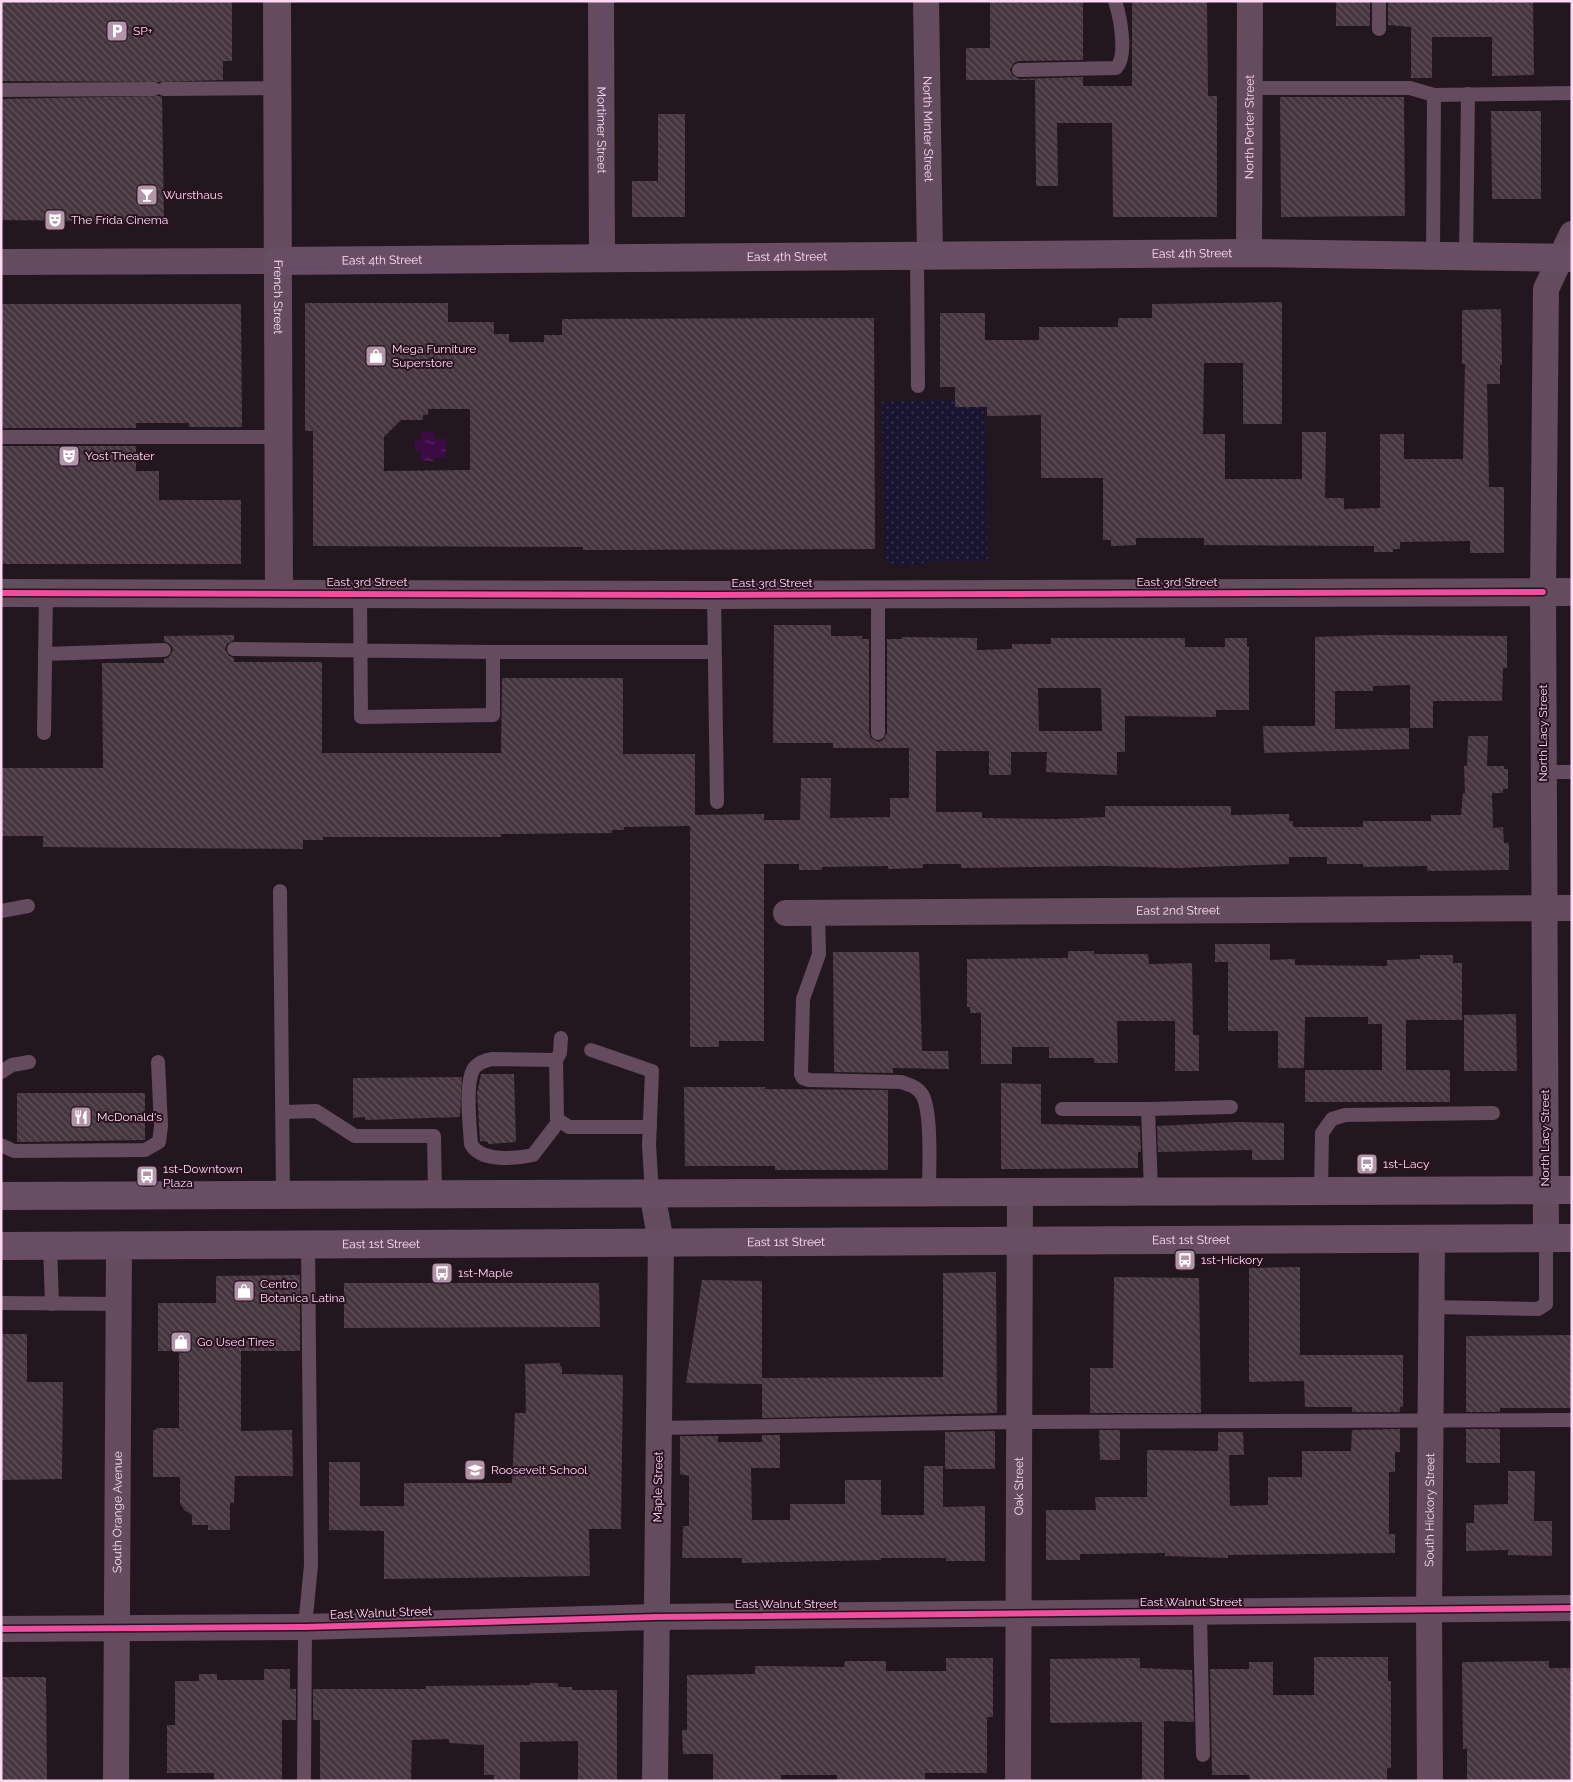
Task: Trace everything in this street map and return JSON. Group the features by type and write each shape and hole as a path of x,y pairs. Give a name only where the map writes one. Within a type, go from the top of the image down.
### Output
{"main road":[{"name":"East 4th Street","path":"277,261 1249,253 1466,257 1568,250"},
{"path":"1,1196 1559,1190"},
{"name":"East 1st Street","path":"1,1246 1559,1238"}],"street":[{"name":"French Street","path":"277,1 279,593"},
{"name":"Mortimer Street","path":"600,1 602,258"},
{"name":"North Minter Street","path":"924,255 926,1"},
{"name":"North Porter Street","path":"1249,253 1250,1"},
{"name":"North Lacy Street","path":"1559,1238 1559,1190 1544,908 1543,592 1546,289 1568,250"},
{"name":"East 4th Street","path":"1,262 277,261"},
{"name":"East 3rd Street","path":"1,593 714,595 1572,592"},
{"name":"East 2nd Street","path":"786,913 1572,908"},
{"name":"Oak Street","path":"1018,1781 1020,1192"},
{"name":"Maple Street","path":"652,1194 661,1242 655,1617 655,1781"},
{"name":"South Hickory Street","path":"1430,1781 1429,1611 1432,1238"},
{"name":"South Orange Avenue","path":"116,1781 119,1245"},
{"name":"East Walnut Street","path":"1,1629 305,1627 655,1617 1429,1611 1572,1608"}],"lane":[{"path":"1019,70 1116,68 1120,64 1121,56 1121,22 1115,1"},
{"path":"1378,1 1379,29"},
{"path":"1,90 277,88"},
{"path":"1250,88 1410,88 1434,95 1572,93"},
{"path":"1466,257 1468,94"},
{"path":"1432,257 1434,95"},
{"path":"918,386 924,255"},
{"path":"1,437 278,437"},
{"path":"44,733 46,593"},
{"path":"360,593 361,717 493,715 493,652"},
{"path":"878,594 878,733"},
{"path":"714,595 717,802"},
{"path":"234,649 361,652 714,652"},
{"path":"45,654 164,650"},
{"path":"1543,772 1572,772"},
{"path":"280,891 283,1195"},
{"path":"1,910 28,906"},
{"path":"818,913 819,954 803,999 801,1074 808,1080 901,1082 915,1086 922,1095 927,1114 929,1192"},
{"path":"556,1060 492,1059 484,1061 475,1067 470,1082 471,1144 474,1151 483,1155 524,1157 533,1155 558,1121 556,1060 560,1053 561,1038"},
{"path":"591,1050 652,1071 650,1127 652,1194"},
{"path":"1,1072 12,1065 29,1062"},
{"path":"1,1144 14,1151 145,1150 159,1142 161,1126 158,1062"},
{"path":"1062,1109 1231,1107"},
{"path":"1148,1109 1151,1191"},
{"path":"283,1112 316,1112 355,1136 434,1136 435,1194"},
{"path":"1321,1191 1322,1133 1332,1119 1345,1114 1493,1113"},
{"path":"558,1121 569,1127 650,1127"},
{"path":"1432,1308 1538,1309 1546,1304 1559,1238"},
{"path":"304,1781 305,1627 311,1565 308,1244"},
{"path":"50,1245 52,1304"},
{"path":"1,1303 119,1304"},
{"path":"659,1428 1019,1422 1572,1420"},
{"path":"1200,1613 1202,1755"}],"shaded area":[{"path":"955,400 955,407 985,407 988,561 932,561 922,565 892,566 884,558 882,401"}],"water":[{"path":"422,432 434,432 434,439 446,439 446,458 434,458 434,461 421,461 421,451 415,451 415,440 421,440"}],"building":[{"name":"SP+","path":"1,1 232,1 232,61 223,61 223,80 159,82 1,81"},
{"path":"990,1 1083,1 1083,60 1019,61 1014,63 1010,70 1012,75 1019,79 1083,77 1083,86 1132,86 1132,1 1207,1 1208,96 1217,96 1217,217 1113,217 1112,123 1057,123 1058,186 1036,186 1035,80 966,80 966,48 990,48"},
{"path":"1336,1 1370,1 1370,26 1336,26"},
{"path":"1388,1 1533,1 1534,75 1492,76 1492,37 1432,37 1432,78 1411,78 1411,27 1388,25"},
{"path":"162,97 164,222 1,220 1,99"},
{"path":"1280,97 1404,97 1405,216 1281,217"},
{"path":"1491,111 1541,111 1541,199 1492,199"},
{"path":"658,114 685,114 685,217 632,217 632,181 658,181"},
{"path":"1282,302 1282,424 1243,424 1243,363 1204,363 1203,434 1225,434 1225,479 1302,479 1302,432 1326,432 1325,498 1344,498 1344,509 1380,508 1380,434 1404,434 1404,459 1463,459 1465,364 1462,364 1462,310 1501,309 1502,365 1500,365 1500,384 1487,384 1489,487 1504,487 1504,553 1470,553 1470,541 1400,542 1400,549 1393,549 1393,552 1374,552 1374,546 1204,545 1204,538 1136,538 1136,545 1111,546 1111,540 1103,540 1103,478 1041,478 1041,415 987,416 987,407 955,407 955,387 940,387 940,313 985,313 985,340 1039,340 1039,327 1118,327 1118,318 1152,318 1152,304"},
{"path":"305,303 448,303 448,322 494,322 494,334 509,334 509,342 544,342 544,335 562,335 562,319 874,318 875,549 583,550 583,547 313,546 313,431 305,431","holes":["428,409 470,409 470,470 384,471 384,437 401,420 423,420 423,415 428,415"]},
{"path":"1,304 241,304 242,427 189,427 189,423 136,423 136,428 1,428"},
{"path":"1,446 136,446 136,471 159,471 159,500 241,500 241,564 1,564"},
{"path":"774,625 831,625 831,636 862,636 862,639 869,639 869,733 871,738 878,742 883,740 887,733 887,639 902,639 902,637 977,638 977,650 1012,649 1012,644 1051,644 1051,638 1185,638 1185,647 1225,647 1225,638 1247,638 1247,647 1249,647 1249,710 1216,710 1216,717 1125,716 1125,752 1117,752 1117,775 1046,772 1047,752 1011,752 1011,775 989,775 989,751 936,751 936,812 982,812 982,818 1057,819 1105,817 1105,806 1231,806 1231,815 1289,814 1289,821 1293,821 1293,827 1363,827 1363,821 1431,821 1431,815 1461,815 1463,793 1465,793 1464,766 1467,766 1468,736 1488,736 1487,766 1504,766 1504,769 1508,769 1508,789 1503,789 1503,793 1492,793 1493,828 1503,827 1504,843 1509,843 1509,870 1427,871 1427,866 1363,867 1363,864 1327,864 1327,857 1289,857 1289,864 1178,868 1105,866 961,868 961,864 923,864 923,868 888,869 888,866 822,867 822,870 799,870 799,864 764,864 764,1041 719,1041 719,1047 690,1047 690,826 624,827 624,830 612,830 612,833 501,834 501,837 323,837 323,840 303,840 303,849 43,847 43,836 1,836 1,768 103,768 102,663 164,663 164,659 169,657 173,650 171,645 164,641 164,636 234,635 234,640 227,644 225,649 229,656 234,658 234,662 322,662 322,753 501,753 502,678 623,678 623,754 695,754 695,815 764,814 764,820 800,820 801,778 831,778 830,818 890,817 890,798 909,798 909,748 833,748 833,743 773,743","holes":["1038,688 1101,688 1102,731 1039,731"]},
{"path":"1376,635 1507,636 1507,668 1503,668 1502,701 1433,701 1433,728 1410,728 1410,685 1373,686 1373,691 1335,691 1335,729 1409,728 1409,749 1264,753 1263,726 1315,726 1315,637"},
{"path":"1215,944 1270,944 1270,960 1295,959 1295,965 1387,966 1387,960 1420,959 1420,955 1453,955 1453,963 1462,963 1462,1020 1406,1020 1406,1070 1450,1070 1450,1102 1305,1102 1305,1070 1382,1070 1382,1024 1368,1024 1368,1017 1305,1017 1304,1068 1278,1068 1278,1031 1228,1031 1228,962 1215,962"},
{"path":"1068,951 1094,951 1094,954 1148,954 1149,964 1192,963 1193,1035 1199,1035 1199,1071 1175,1071 1175,1021 1117,1021 1118,1063 1094,1063 1094,1058 1049,1058 1049,1047 1012,1047 1012,1064 981,1064 981,1013 970,1013 970,1007 967,1007 967,959 1068,958"},
{"path":"833,952 919,952 922,1051 948,1051 949,1069 893,1068 893,1073 834,1072"},
{"path":"1516,1014 1517,1071 1464,1071 1464,1015"},
{"path":"481,1074 514,1074 516,1142 488,1144 488,1142 480,1141 477,1093"},
{"path":"462,1077 460,1117 365,1120 365,1117 353,1118 353,1078"},
{"path":"1001,1083 1041,1084 1041,1124 1140,1126 1141,1152 1138,1152 1138,1168 1001,1169"},
{"path":"684,1087 888,1090 888,1170 775,1170 775,1166 685,1166"},
{"name":"McDonald's","path":"17,1093 145,1093 145,1140 17,1142"},
{"path":"1239,1122 1284,1123 1284,1160 1252,1160 1252,1150 1158,1152 1157,1126"},
{"path":"1300,1267 1300,1355 1403,1355 1403,1407 1400,1407 1400,1412 1352,1412 1352,1407 1305,1407 1304,1381 1249,1382 1249,1268"},
{"path":"996,1272 997,1413 762,1418 762,1384 686,1383 702,1280 762,1281 762,1378 943,1377 943,1273"},
{"path":"300,1275 300,1351 241,1351 241,1431 292,1430 293,1476 235,1476 234,1503 230,1503 230,1530 208,1530 208,1525 192,1525 192,1515 184,1510 180,1503 180,1477 153,1477 153,1430 156,1430 156,1428 179,1428 179,1351 158,1351 158,1303 216,1303 216,1276"},
{"path":"1114,1277 1199,1278 1201,1413 1090,1413 1090,1368 1113,1368"},
{"path":"344,1283 599,1283 600,1327 344,1328"},
{"path":"1,1334 27,1334 27,1382 63,1382 62,1479 1,1480"},
{"path":"1572,1335 1572,1408 1500,1408 1500,1412 1466,1412 1466,1336"},
{"path":"560,1363 562,1374 623,1375 621,1529 589,1529 590,1576 384,1579 384,1531 329,1530 329,1462 360,1462 360,1506 404,1506 404,1483 512,1483 515,1413 526,1413 525,1364"},
{"path":"1400,1429 1400,1452 1395,1452 1395,1472 1389,1472 1389,1534 1395,1534 1395,1553 1228,1555 1228,1558 1165,1556 1165,1553 1080,1554 1080,1560 1046,1560 1046,1510 1096,1510 1095,1497 1147,1497 1147,1450 1218,1451 1218,1432 1243,1432 1244,1455 1229,1455 1230,1506 1268,1505 1268,1477 1302,1477 1302,1451 1351,1451 1352,1430"},
{"path":"1466,1429 1500,1429 1500,1463 1466,1463"},
{"path":"1099,1430 1120,1430 1120,1460 1100,1460"},
{"path":"995,1431 995,1469 945,1469 945,1432"},
{"path":"762,1435 780,1435 780,1468 751,1468 752,1520 790,1520 790,1504 845,1504 845,1480 881,1480 881,1515 924,1515 924,1466 943,1466 943,1507 985,1506 985,1561 946,1561 946,1558 881,1558 881,1560 742,1563 742,1558 682,1558 683,1526 689,1526 689,1476 680,1474 680,1436 718,1436 718,1442 762,1442"},
{"path":"1508,1471 1535,1471 1534,1521 1552,1521 1552,1556 1508,1555 1508,1550 1466,1551 1466,1523 1474,1523 1474,1505 1508,1504"},
{"path":"1314,1657 1388,1657 1388,1681 1391,1681 1391,1768 1387,1768 1387,1781 1250,1781 1249,1775 1212,1775 1210,1669 1249,1669 1249,1662 1273,1662 1273,1695 1314,1695"},
{"path":"946,1658 993,1658 993,1717 987,1717 987,1773 925,1773 925,1781 837,1781 837,1775 781,1775 781,1781 713,1781 713,1754 683,1754 682,1730 687,1730 687,1675 755,1674 755,1666 844,1667 845,1661 886,1661 886,1671 946,1671"},
{"path":"1140,1658 1140,1668 1192,1670 1194,1722 1164,1721 1164,1781 1142,1781 1142,1722 1050,1723 1050,1659"},
{"path":"1549,1661 1549,1668 1572,1668 1572,1781 1467,1781 1467,1749 1463,1749 1462,1662"},
{"path":"264,1669 290,1669 290,1689 296,1689 296,1720 282,1720 282,1781 214,1781 214,1773 167,1773 167,1725 175,1725 175,1681 199,1681 199,1674 217,1674 217,1680 264,1680"},
{"path":"1,1677 46,1677 47,1781 1,1781"},
{"path":"530,1683 558,1683 558,1687 572,1687 572,1690 617,1690 617,1781 578,1781 578,1741 520,1742 520,1781 494,1781 494,1775 484,1775 484,1745 449,1743 449,1739 412,1740 411,1781 320,1781 320,1720 313,1720 313,1689 426,1689 426,1686 530,1685"}],"tram line":[{"path":"1,269 538,267 566,261 583,253 597,240 607,219 610,202 611,183 606,78 606,1"}],"cycle path":[{"path":"1,593 714,595 1543,592"},
{"path":"1,1629 305,1627 655,1617 1572,1608"}],"place":[{"name":"SP+","path":"117,31"},
{"name":"Wursthaus","path":"147,195"},
{"name":"The Frida Cinema","path":"55,220"},
{"name":"Mega Furniture Superstore","path":"376,356"},
{"name":"Yost Theater","path":"69,456"},
{"name":"McDonald's","path":"81,1117"},
{"name":"1st-Lacy","path":"1367,1164"},
{"name":"1st-Downtown Plaza","path":"147,1176"},
{"name":"1st-Hickory","path":"1185,1260"},
{"name":"1st-Maple","path":"442,1273"},
{"name":"Centro Botanica Latina","path":"244,1291"},
{"name":"Go Used Tires","path":"181,1342"},
{"name":"Roosevelt School","path":"475,1470"}]}
